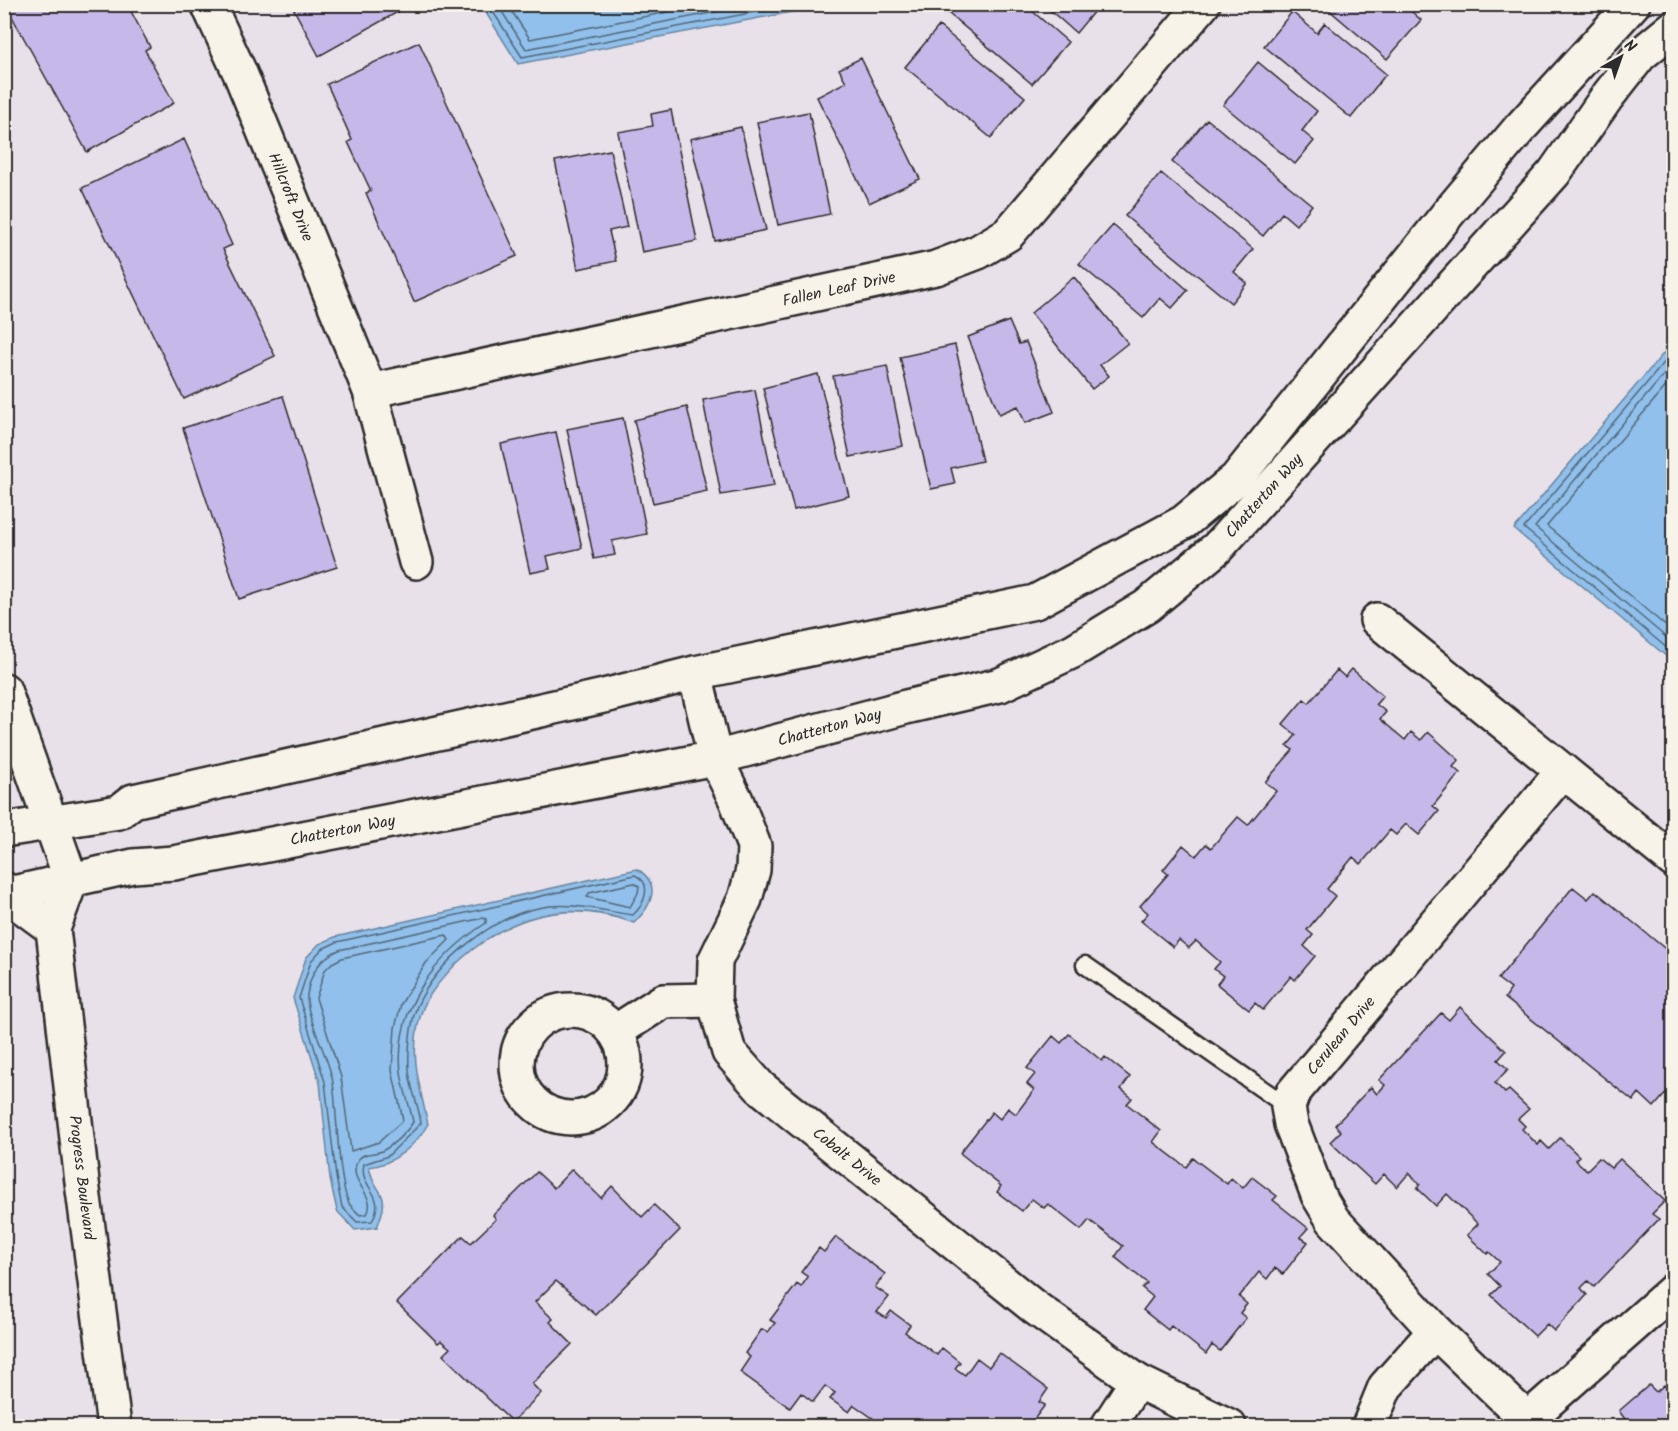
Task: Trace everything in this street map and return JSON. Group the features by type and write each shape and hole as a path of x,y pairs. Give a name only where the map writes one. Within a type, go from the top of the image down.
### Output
{"street":[{"name":"Hillcroft Drive","path":"208,4 240,73 370,391 416,562"},
{"name":"Fallen Leaf Drive","path":"370,391 936,268 978,252 1008,234 1203,4"},
{"name":"Chatterton Way","path":"4,830 119,812 133,801 604,696 695,673 1035,602 1184,522 1236,479 1450,211 1520,128 1632,4"},
{"name":"Chatterton Way","path":"5,893 133,866 174,863 714,758 906,707 1000,685 1073,651 1147,606 1217,548 1554,173 1607,97 1640,55 1674,27"},
{"path":"1377,620 1674,861"},
{"path":"695,673 714,758"},
{"path":"4,690 71,880"},
{"name":"Cobalt Drive","path":"714,758 736,800 754,846 753,870 745,899 715,961 714,1000 729,1052 760,1087 1034,1307 1137,1381 1230,1426"},
{"name":"Cerulean Drive","path":"1288,1107 1293,1093 1563,771"},
{"name":"Progress Boulevard","path":"71,880 53,929 82,1182 114,1426"},
{"path":"5,893 53,929"},
{"path":"615,1032 663,1001 714,1000"},
{"path":"1288,1107 1291,1124 1318,1195 1333,1220 1435,1330 1531,1423 1674,1290"},
{"path":"1369,1426 1385,1387 1435,1330"},
{"path":"1108,1426 1137,1381"}],"lane":[{"path":"1085,965 1288,1107"}],"water":[{"path":"481,5 828,5 518,64"},
{"path":"1673,342 1673,662 1514,529"},
{"path":"637,869 650,881 652,895 646,909 634,923 585,912 562,912 539,916 517,923 476,946 437,985 422,1011 415,1054 428,1124 403,1153 387,1162 369,1167 383,1199 381,1215 377,1227 355,1230 337,1211 330,1179 320,1083 293,998 306,958 319,944 335,937"}],"building":[{"path":"5,4 127,4 150,47 145,50 174,103 87,152"},
{"path":"291,4 412,4 319,56"},
{"path":"943,4 1024,4 1068,42 1032,84 941,7"},
{"path":"1043,4 1100,4 1076,33"},
{"path":"1322,4 1403,4 1421,20 1387,59"},
{"path":"1292,12 1317,33 1325,23 1386,74 1351,118 1264,46"},
{"path":"939,26 1025,97 991,138 905,67"},
{"path":"419,42 517,256 414,302 366,193 371,191 348,142 352,140 327,84"},
{"path":"861,58 920,179 869,203 817,97 846,82 839,69"},
{"path":"1258,62 1317,111 1302,131 1314,141 1295,164 1223,105"},
{"path":"671,110 697,241 642,252 618,132 653,126 651,114"},
{"path":"809,112 830,214 778,225 757,122"},
{"path":"1207,119 1312,205 1296,225 1282,213 1263,236 1172,162"},
{"path":"741,127 766,230 715,241 690,139"},
{"path":"184,139 232,245 223,249 275,356 184,399 82,188"},
{"path":"610,150 627,227 609,231 616,261 578,269 555,161"},
{"path":"1161,173 1253,249 1234,272 1247,283 1231,303 1125,216"},
{"path":"1113,225 1188,290 1172,308 1160,298 1143,318 1079,264"},
{"path":"1074,277 1128,343 1100,365 1109,376 1092,389 1031,313"},
{"path":"1009,321 1019,344 1026,342 1054,412 1025,423 1018,406 999,414 968,337"},
{"path":"955,345 982,461 951,468 955,484 931,489 900,357"},
{"path":"887,366 903,446 850,457 833,376"},
{"path":"818,374 849,496 794,510 763,388"},
{"path":"755,390 774,486 721,495 703,400"},
{"path":"283,396 337,567 239,599 183,428"},
{"path":"687,407 707,491 653,503 634,420"},
{"path":"623,418 647,534 612,541 615,555 594,559 567,429"},
{"path":"556,432 582,548 547,556 550,569 530,573 501,444"},
{"path":"1352,669 1383,696 1376,704 1386,712 1380,719 1405,740 1411,732 1421,740 1428,732 1459,760 1453,767 1460,773 1433,806 1439,811 1419,835 1406,824 1396,835 1390,830 1361,864 1353,857 1327,889 1335,896 1307,930 1313,935 1304,946 1315,956 1295,980 1291,976 1263,1010 1255,1003 1249,1010 1217,984 1223,976 1214,969 1220,962 1196,941 1189,948 1179,940 1173,947 1141,921 1148,913 1140,906 1168,874 1163,870 1183,845 1196,856 1206,844 1211,848 1238,817 1248,825 1276,791 1265,782 1293,750 1287,746 1296,735 1283,724 1304,699 1309,703 1337,670 1345,677"},
{"path":"1573,887 1588,899 1595,891 1674,956 1674,1084 1654,1107 1639,1093 1633,1101 1505,998 1511,989 1498,979"},
{"path":"1460,1007 1506,1051 1498,1060 1508,1069 1495,1083 1505,1093 1509,1090 1529,1109 1518,1119 1525,1126 1522,1129 1538,1145 1541,1141 1549,1149 1560,1138 1579,1156 1575,1160 1587,1170 1599,1158 1611,1168 1620,1159 1665,1201 1652,1214 1659,1219 1594,1287 1588,1281 1581,1288 1587,1295 1554,1331 1547,1324 1535,1336 1491,1295 1500,1286 1488,1274 1500,1262 1489,1252 1487,1254 1467,1235 1478,1224 1447,1194 1436,1206 1417,1188 1420,1184 1409,1173 1397,1187 1384,1174 1375,1184 1330,1142 1341,1131 1335,1125 1371,1087 1377,1094 1385,1085 1379,1080 1441,1013 1449,1020"},
{"path":"1069,1034 1102,1061 1105,1057 1130,1077 1121,1089 1132,1098 1127,1104 1161,1131 1153,1142 1186,1167 1193,1158 1227,1184 1231,1178 1243,1188 1252,1177 1277,1196 1273,1200 1308,1228 1300,1237 1308,1242 1283,1274 1275,1268 1267,1279 1259,1272 1239,1297 1247,1304 1240,1313 1246,1318 1220,1351 1212,1345 1206,1354 1171,1326 1168,1330 1143,1310 1153,1297 1142,1288 1147,1283 1115,1257 1123,1246 1089,1220 1081,1230 1048,1204 1044,1208 1032,1199 1022,1211 997,1192 1001,1186 960,1153 992,1112 1000,1119 1008,1108 1016,1114 1034,1090 1027,1084 1035,1074 1027,1068 1053,1036 1061,1043"},
{"path":"572,1169 601,1198 612,1186 642,1217 654,1205 680,1230 596,1315 556,1281 535,1302 553,1319 550,1322 572,1344 532,1384 541,1393 512,1422 443,1355 450,1348 441,1341 438,1343 397,1303 463,1236 471,1243 496,1219 493,1215 537,1172 554,1188"},
{"path":"836,1237 885,1274 875,1287 889,1297 877,1312 886,1318 891,1311 910,1325 905,1332 937,1355 942,1348 960,1362 955,1368 965,1375 977,1358 989,1367 999,1353 1048,1389 1039,1402 1045,1405 1029,1426 884,1426 854,1405 849,1412 830,1399 835,1393 825,1386 813,1402 801,1393 790,1408 740,1372 750,1357 745,1353 762,1329 768,1332 775,1323 770,1320 797,1284 801,1287 808,1277 801,1272 819,1248 824,1252"},
{"path":"1649,1385 1656,1392 1664,1385 1670,1392 1674,1389 1674,1426 1616,1426 1625,1419 1619,1411"}]}
